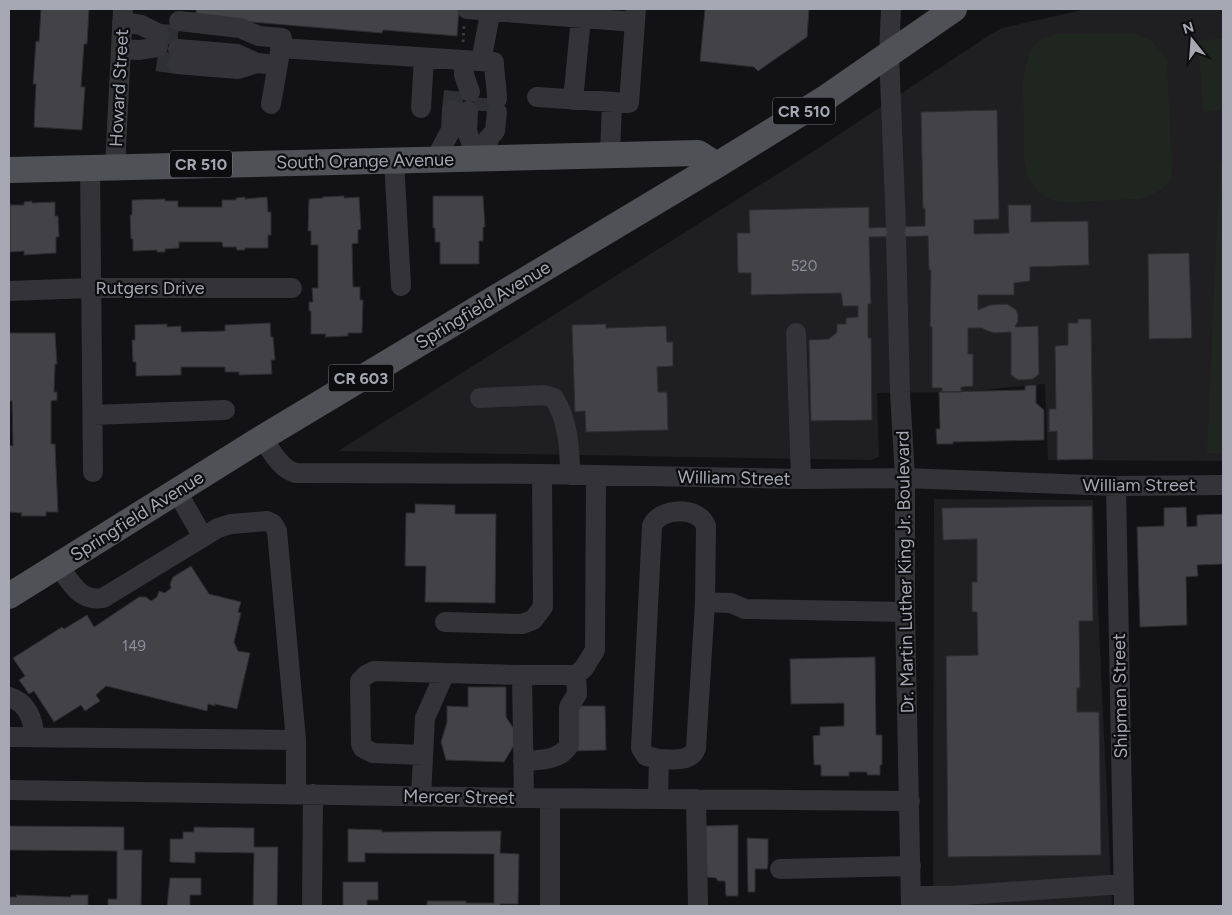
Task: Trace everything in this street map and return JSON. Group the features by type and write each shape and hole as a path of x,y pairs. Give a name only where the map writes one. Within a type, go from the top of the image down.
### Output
{"main road":[{"name":"Springfield Avenue","path":"9,596 262,438 827,97 954,9"},
{"name":"South Orange Avenue","path":"9,170 394,160 436,158 484,152 610,155 698,153 717,165"}],"street":[{"name":"Dr. Martin Luther King Jr. Boulevard","path":"891,9 889,54 900,392 905,478 905,612 911,901"},
{"path":"161,43 242,40 259,36 281,44 424,58 476,87 495,131 484,152 467,131 476,87 491,10"},
{"path":"466,13 491,10 581,18 636,15 629,103 537,97"},
{"path":"573,100 581,18"},
{"path":"129,19 161,43 237,54 257,63 281,44"},
{"name":"Howard Street","path":"93,472 91,288 102,167 161,43 129,19"},
{"path":"271,104 281,44"},
{"path":"422,108 424,58"},
{"path":"436,158 476,87"},
{"path":"610,155 612,102"},
{"path":"394,160 400,286"},
{"name":"Rutgers Drive","path":"9,291 91,288 292,288"},
{"path":"796,333 801,479"},
{"path":"480,398 544,395 554,398 562,410 570,454 570,475"},
{"path":"93,414 226,410"},
{"name":"William Street","path":"262,438 283,467 296,474 542,474 801,479 905,478 1116,486 1223,485"},
{"path":"444,622 522,624 534,620 543,607 542,474"},
{"path":"423,755 373,753 363,748 360,681 366,675 374,672 576,675 584,668 595,650 596,476"},
{"path":"679,511 680,478"},
{"name":"Shipman Street","path":"1116,486 1124,906"},
{"path":"177,492 204,537"},
{"path":"679,511 698,516 706,526 705,602 696,748 695,752 687,758 659,759 646,756 641,748 652,526 660,516 679,511"},
{"path":"58,565 84,596 97,599 104,598 218,528 231,524 267,521 276,528 296,740 305,794 312,906"},
{"path":"705,602 731,604 745,609 905,612"},
{"path":"422,796 425,718 445,673"},
{"path":"522,675 524,798"},
{"path":"523,761 551,759 566,750 569,745 569,707 577,694 576,675"},
{"path":"9,697 18,701 25,708 33,722 34,737"},
{"path":"9,737 296,740"},
{"path":"658,798 659,759"},
{"name":"Mercer Street","path":"9,790 550,799 658,798 910,801"},
{"path":"550,799 550,906"},
{"path":"696,799 698,906"},
{"path":"780,869 911,866"},
{"path":"911,901 951,896 1123,884"}],"path":[{"path":"466,13 476,87"}],"shaded area":[{"path":"1087,9 1223,9 1223,461 1048,460 1045,384 961,392 877,393 879,457 871,460 338,451 817,149 991,34 1002,28"},
{"path":"1134,33 1152,41 1167,60 1172,178 1166,186 1153,194 1139,199 1071,202 1052,200 1037,191 1028,177 1024,159 1023,79 1030,50 1042,38 1056,34"},
{"path":"1223,38 1223,109 1203,112 1198,41"},
{"path":"1220,162 1223,162 1223,453 1207,453"},
{"path":"934,499 1093,500 1112,906 933,906"}],"building":[{"path":"41,9 89,9 87,44 84,44 81,87 85,87 82,130 34,127 36,84 33,84 36,41 39,42"},
{"path":"196,9 459,9 457,36 383,30 382,33 204,18 196,14"},
{"path":"705,9 809,9 807,37 758,71 754,67 700,61"},
{"path":"997,110 999,219 974,220 974,234 1009,233 1008,205 1031,205 1031,222 1088,221 1089,265 1030,267 1030,281 1014,283 1014,295 978,295 978,310 990,305 1007,304 1016,310 1018,315 1015,327 1038,326 1039,374 1033,379 1018,380 1011,375 1011,332 994,333 983,328 968,328 968,354 973,354 973,386 961,387 961,392 942,392 942,388 932,388 931,270 929,270 928,236 869,237 871,304 868,304 868,338 871,338 872,420 811,421 809,340 829,339 837,332 837,324 846,324 846,318 858,317 858,306 843,306 841,293 751,295 751,273 738,273 737,233 750,233 749,210 869,207 869,228 925,226 921,112"},
{"path":"344,196 344,198 359,197 361,229 358,230 358,243 352,244 353,287 360,287 360,300 363,300 362,333 348,333 348,336 325,337 326,334 311,334 309,302 313,302 312,288 318,288 318,245 311,245 311,231 308,231 309,199"},
{"path":"433,196 483,196 485,227 483,227 483,241 479,241 479,264 440,264 440,242 435,242 435,228 433,228"},
{"path":"245,197 245,199 267,197 268,212 271,212 271,235 268,235 268,248 237,250 236,247 223,247 222,242 179,242 179,248 165,249 165,252 157,252 157,250 133,251 130,215 132,215 132,200 165,199 165,201 178,201 178,207 222,207 222,200 236,200 236,198"},
{"path":"32,201 32,203 55,202 55,216 58,216 59,237 56,237 56,253 24,255 24,251 10,252 10,205 24,205 24,202"},
{"path":"1189,253 1192,338 1149,339 1148,254"},
{"path":"1078,319 1091,319 1093,459 1057,460 1057,431 1049,432 1049,409 1056,409 1055,346 1068,345 1068,323 1078,323"},
{"path":"270,323 275,360 271,360 272,374 239,375 239,372 225,372 225,367 181,367 181,375 136,376 136,362 133,362 132,340 135,340 135,325 167,324 167,327 181,326 181,332 225,331 225,325"},
{"path":"606,324 606,328 666,326 667,342 673,342 673,366 657,367 658,392 667,392 668,430 586,432 585,411 575,412 572,325"},
{"path":"9,333 55,333 57,364 55,364 54,392 57,392 57,400 51,401 51,444 55,444 58,512 46,512 46,516 21,516 22,513 9,512 9,445 13,446 12,401 9,401"},
{"path":"1036,385 1036,403 1044,410 1044,440 937,444 936,429 940,429 939,392 1025,390 1025,386"},
{"path":"415,504 455,505 455,514 496,514 495,603 425,602 426,566 405,566 406,513 415,513"},
{"path":"1092,506 1093,621 1079,621 1080,688 1077,688 1077,712 1099,712 1101,855 948,857 946,656 978,655 977,612 972,612 972,582 977,582 977,539 943,540 942,508"},
{"path":"1186,507 1187,527 1197,526 1197,515 1223,514 1223,564 1197,565 1198,576 1186,577 1187,625 1140,627 1137,527 1164,526 1164,508"},
{"path":"191,566 209,594 241,602 238,612 241,613 234,642 238,651 250,653 237,709 208,704 207,711 106,686 96,695 100,701 85,711 81,705 54,722 34,691 29,694 19,680 25,676 13,658 62,627 64,629 87,615 94,627 139,597 146,597 151,601 157,597 159,591 165,593 171,588 170,584 173,577"},
{"path":"875,657 876,735 882,735 880,775 867,775 867,772 849,772 849,776 821,776 821,765 814,765 813,736 820,735 820,727 844,726 844,703 791,704 790,659"},
{"path":"468,687 506,687 506,717 516,732 516,742 504,762 446,760 441,742 447,722 447,706 468,707"},
{"path":"575,706 605,706 606,750 575,751"},
{"path":"738,825 738,896 726,896 725,881 718,881 716,878 707,877 705,826"},
{"path":"9,826 124,827 124,850 142,850 141,906 108,906 108,899 117,899 117,851 9,850"},
{"path":"194,827 254,828 254,847 278,847 277,906 253,906 254,853 195,852 195,863 170,862 170,839 183,839 183,832 194,832"},
{"path":"348,829 382,830 382,832 501,831 500,853 519,854 518,904 500,904 500,906 427,906 427,901 494,903 494,854 365,853 365,862 348,862"},
{"path":"747,838 768,839 767,869 755,869 755,892 748,892"},
{"path":"170,878 201,878 201,895 190,895 190,906 167,906"},
{"path":"343,882 378,882 378,900 367,900 367,906 343,906"},
{"path":"16,895 71,897 71,895 88,895 88,906 9,906 9,897 17,897"}],"tunnel":[{"path":"159,34 178,35"},
{"path":"157,61 177,64"},
{"path":"452,110 454,91"},
{"path":"483,111 484,98"}]}
